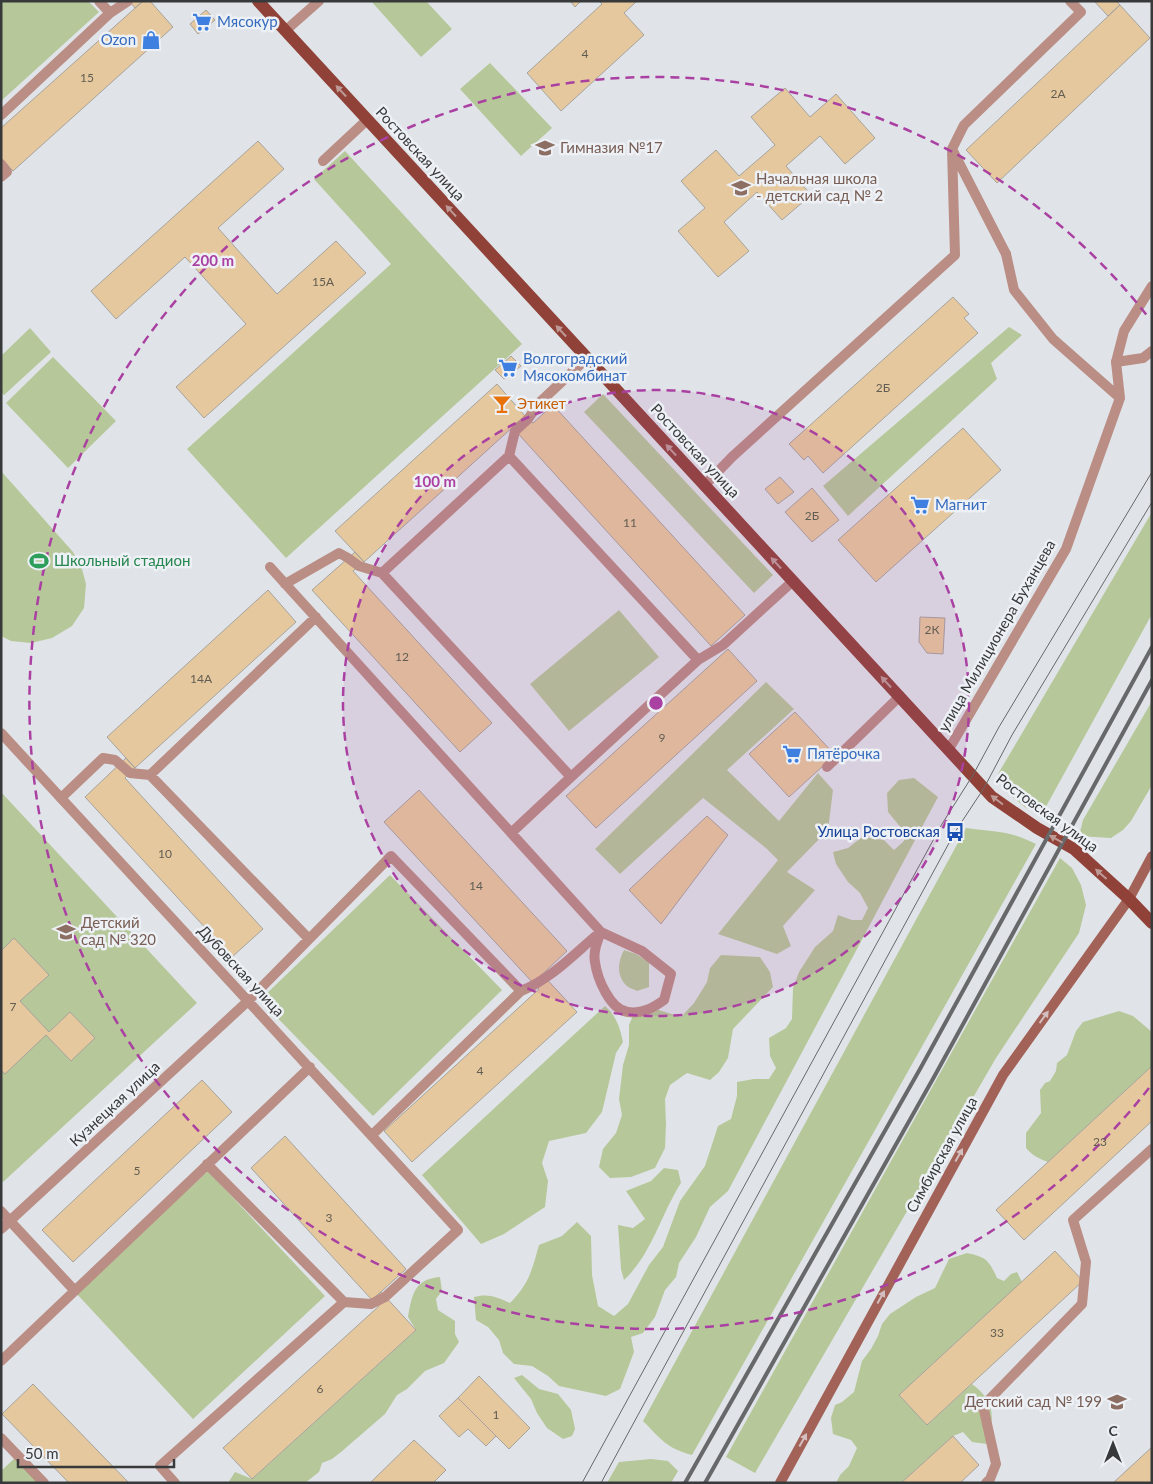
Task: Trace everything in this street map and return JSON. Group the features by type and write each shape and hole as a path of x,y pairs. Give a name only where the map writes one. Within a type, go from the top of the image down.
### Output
{"main road":[{"name":"Ростовская улица","path":"258,1 992,797 1037,828 1074,849 1129,899 1152,923"},
{"name":"Симбирская улица","path":"780,1483 1003,1075 1129,899 1152,856"}],"street":[{"path":"99,1 110,13"},
{"path":"1,115 110,13 128,1"},
{"path":"285,31 319,1"},
{"path":"704,486 732,458 954,255 952,149 964,125 1081,12 1070,1"},
{"path":"323,162 367,120"},
{"path":"952,149 1006,254 1014,290 1053,339 1120,398"},
{"path":"1,164 7,172 1,177"},
{"name":"улица Милиционера Буханцева","path":"949,749 1066,549 1120,398 1116,362 1124,331 1152,286"},
{"path":"1116,362 1143,358 1152,351"},
{"path":"382,573 509,456 515,431 528,419 538,403 586,358"},
{"path":"509,456 698,660"},
{"path":"285,584 339,553 358,566 382,573 571,777"},
{"path":"270,568 601,932 642,951 671,974 664,1000 652,1008 641,1012 626,1012 615,1006 605,992 594,962 596,944 601,932"},
{"path":"511,833 698,660 723,646 793,581"},
{"path":"150,775 316,617"},
{"path":"827,767 900,696"},
{"name":"Дубовская улица","path":"1,733 458,1230 380,1300 370,1304 344,1302"},
{"path":"61,798 103,758 115,760 130,773 150,775 309,939"},
{"name":"Кузнецкая улица","path":"1,1229 248,1001 391,856 521,991"},
{"path":"372,1135 521,991 535,986 546,978 601,932"},
{"path":"1,1361 310,1068"},
{"path":"990,1482 996,1464 983,1406 1082,1304 1086,1262 1073,1220 1149,1155"},
{"path":"175,1483 160,1466 344,1302 207,1164"},
{"path":"1,1211 75,1291"},
{"path":"1,1438 44,1483"}],"green space":[{"path":"1,1 88,1 99,12 1,101"},
{"path":"371,1 426,1 452,29 421,57"},
{"path":"490,63 552,128 521,156 460,89"},
{"path":"345,151 522,344 286,558 187,449 391,264 314,179"},
{"path":"1009,327 1022,335 991,363 997,379 848,516 823,486"},
{"path":"30,328 51,352 4,395 1,392 1,356"},
{"path":"53,357 116,421 68,468 6,403"},
{"path":"603,394 773,575 754,593 584,412"},
{"name":"Школьный стадион","path":"1,471 73,552 82,569 86,584 84,608 72,626 52,638 31,643 11,641 1,636"},
{"path":"1152,512 1152,614 1043,812 1026,808 1009,794 998,774"},
{"path":"619,610 659,657 569,731 530,684"},
{"path":"766,682 794,709 727,770 779,821 818,773 833,790 828,830 787,872 815,890 783,926 791,946 777,954 718,934 778,860 703,798 620,874 595,849"},
{"path":"1152,701 1152,785 1131,821 1123,830 1111,838 1079,836 1083,820"},
{"path":"914,778 938,797 728,1191 710,1207 696,1237 679,1263 676,1277 665,1290 655,1317 643,1333 631,1337 634,1352 620,1389 606,1396 559,1386 532,1366 514,1364 503,1353 499,1340 488,1327 476,1320 474,1297 492,1296 510,1303 522,1289 529,1276 539,1245 562,1236 577,1222 591,1236 592,1275 598,1306 614,1316 628,1304 649,1265 663,1247 680,1201 705,1166 718,1126 731,1119 737,1096 737,1082 769,1079 776,1068 770,1056 769,1038 786,1028 792,1019 793,988 799,972 815,947 833,931 838,915 852,920 862,920 868,908 860,893 848,882 836,864 833,852 848,848 862,837 884,840 894,850 904,841 902,829 888,812 887,793 899,780"},
{"name":"Детский сад № 320","path":"1,792 197,1003 3,1182 1,1180"},
{"path":"966,828 1018,836 1036,844 692,1455 676,1449 664,1442 643,1421"},
{"path":"1060,858 1072,868 1081,885 1086,905 1079,933 996,1058 755,1473 726,1457"},
{"path":"390,875 502,990 373,1116 260,1000"},
{"path":"624,950 636,954 649,962 649,987 637,991 628,987 623,981 619,968"},
{"path":"721,955 760,957 770,972 773,987 733,1029 728,1058 719,1072 710,1080 687,1073 670,1085 665,1099 665,1148 655,1168 631,1177 610,1178 599,1167 603,1149 616,1133 622,1115 619,1099 623,1065 629,1045 629,1025 635,1011 646,1006 681,1017 694,1003 707,982 710,968"},
{"path":"605,1006 617,1022 623,1042 616,1053 602,1112 586,1133 549,1141 542,1163 548,1181 545,1207 504,1234 481,1244 422,1175"},
{"path":"1119,1011 1133,1016 1152,1032 1152,1066 1048,1162 1039,1158 1026,1148 1026,1133 1041,1113 1040,1090 1045,1083 1050,1081 1056,1071 1057,1063 1067,1055 1076,1031 1083,1022"},
{"path":"664,1168 678,1170 681,1183 642,1258 624,1280 621,1269 618,1225 633,1228 645,1219 626,1191 651,1181"},
{"path":"208,1171 325,1296 193,1419 76,1293"},
{"path":"967,1253 986,1260 997,1278 1004,1281 1011,1274 1017,1272 1022,1282 899,1395 927,1425 972,1384 980,1390 989,1403 991,1410 992,1418 987,1444 972,1442 963,1432 953,1436 901,1483 836,1483 840,1475 849,1466 857,1448 851,1440 833,1434 831,1418 835,1405 854,1392 862,1361 871,1349 882,1324 890,1314 916,1297 935,1288 949,1259"},
{"path":"440,1277 442,1291 436,1299 438,1310 455,1321 455,1334 459,1342 444,1363 425,1371 407,1389 397,1395 385,1414 332,1459 322,1463 319,1472 305,1483 228,1483 235,1472 252,1479 416,1330 408,1317 413,1295 425,1281"},
{"path":"522,1375 539,1389 558,1394 571,1410 575,1429 572,1436 563,1439 547,1428 537,1413 531,1399 514,1378"},
{"path":"17,1456 42,1483 1,1483 1,1471"},
{"path":"651,1459 668,1461 678,1471 671,1483 607,1483 619,1462"}],"building":[{"path":"129,1 143,1 135,8"},
{"path":"143,1 150,1 173,27 13,171 1,158 1,128"},
{"path":"570,1 581,1 575,7"},
{"name":"Гимназия №17","path":"599,1 637,1 624,13 644,35 561,111 527,73 602,4"},
{"path":"1094,1 1116,1 1120,5 1108,16"},
{"path":"1120,5 1150,38 997,183 966,150"},
{"name":"Мясокур","path":"206,10 215,20 198,34 190,24"},
{"path":"785,88 810,117 836,94 875,138 845,164 820,136 786,166 811,195 782,220 757,192 724,222 749,251 718,277 678,231 705,208 681,181 716,150 739,176 775,145 751,117"},
{"path":"258,141 284,169 218,228 277,294 336,241 366,273 204,418 176,387 246,324 185,257 116,319 91,291"},
{"path":"953,297 969,314 964,318 978,333 823,473 808,456 804,460 789,444"},
{"name":"Волгоградский Мясокомбинат","path":"511,356 521,366 504,379 495,370"},
{"path":"497,384 525,416 364,562 335,531"},
{"path":"553,405 745,615 711,646 512,427 525,416 533,423"},
{"name":"Магнит","path":"963,428 1001,470 876,582 838,540"},
{"path":"780,477 794,492 778,504 765,489"},
{"path":"812,488 839,520 812,542 785,512"},
{"path":"355,552 364,562 353,571 492,723 460,752 312,590"},
{"path":"268,590 296,622 135,768 107,737"},
{"path":"920,617 945,618 943,654 927,653 919,642"},
{"path":"728,649 757,681 596,828 566,796"},
{"name":"Пятёрочка","path":"795,712 835,755 789,797 749,754"},
{"path":"126,758 135,768 125,778 263,929 232,957 85,797"},
{"path":"419,790 567,951 533,983 384,822"},
{"path":"707,816 728,835 661,924 629,890"},
{"path":"14,938 49,975 20,1001 49,1032 70,1012 95,1038 71,1061 46,1035 5,1074 1,1070 1,951"},
{"path":"542,974 577,1012 412,1162 384,1131 539,989 533,983"},
{"path":"1152,1066 1152,1121 1024,1240 996,1210"},
{"path":"202,1080 232,1112 73,1262 42,1230"},
{"path":"285,1136 406,1269 372,1300 251,1168"},
{"path":"1055,1251 1083,1281 927,1425 899,1395"},
{"path":"381,1292 416,1330 252,1479 223,1448 379,1306 372,1300"},
{"path":"479,1376 530,1428 509,1449 458,1398"},
{"path":"33,1384 129,1483 69,1483 2,1414"},
{"path":"458,1398 496,1436 486,1446 468,1429 459,1437 439,1416"},
{"path":"953,1436 979,1465 960,1483 901,1483"},
{"path":"414,1440 446,1470 433,1483 370,1483"},
{"path":"1152,1447 1152,1483 1113,1483"}],"tram line":[{"path":"582,1483 942,824 973,775 999,727 1152,472"},
{"path":"601,1483 955,832 984,788 1012,735 1152,502"}],"railway":[{"path":"685,1483 920,1069 1152,647"},
{"path":"705,1483 934,1077 1152,680"}],"place":[{"name":"Мясокур","path":"202,22"},
{"name":"Ozon","path":"151,40"},
{"name":"Гимназия №17","path":"545,148"},
{"name":"Начальная школа - детский сад № 2","path":"741,188"},
{"name":"Волгоградский Мясокомбинат","path":"508,368"},
{"name":"Этикет","path":"502,404"},
{"name":"Магнит","path":"920,505"},
{"name":"Школьный стадион","path":"39,561"},
{"name":"Пятёрочка","path":"792,754"},
{"name":"Улица Ростовская","path":"955,832"},
{"name":"Детский сад № 320","path":"66,932"},
{"name":"Детский сад № 199","path":"1117,1402"}]}
